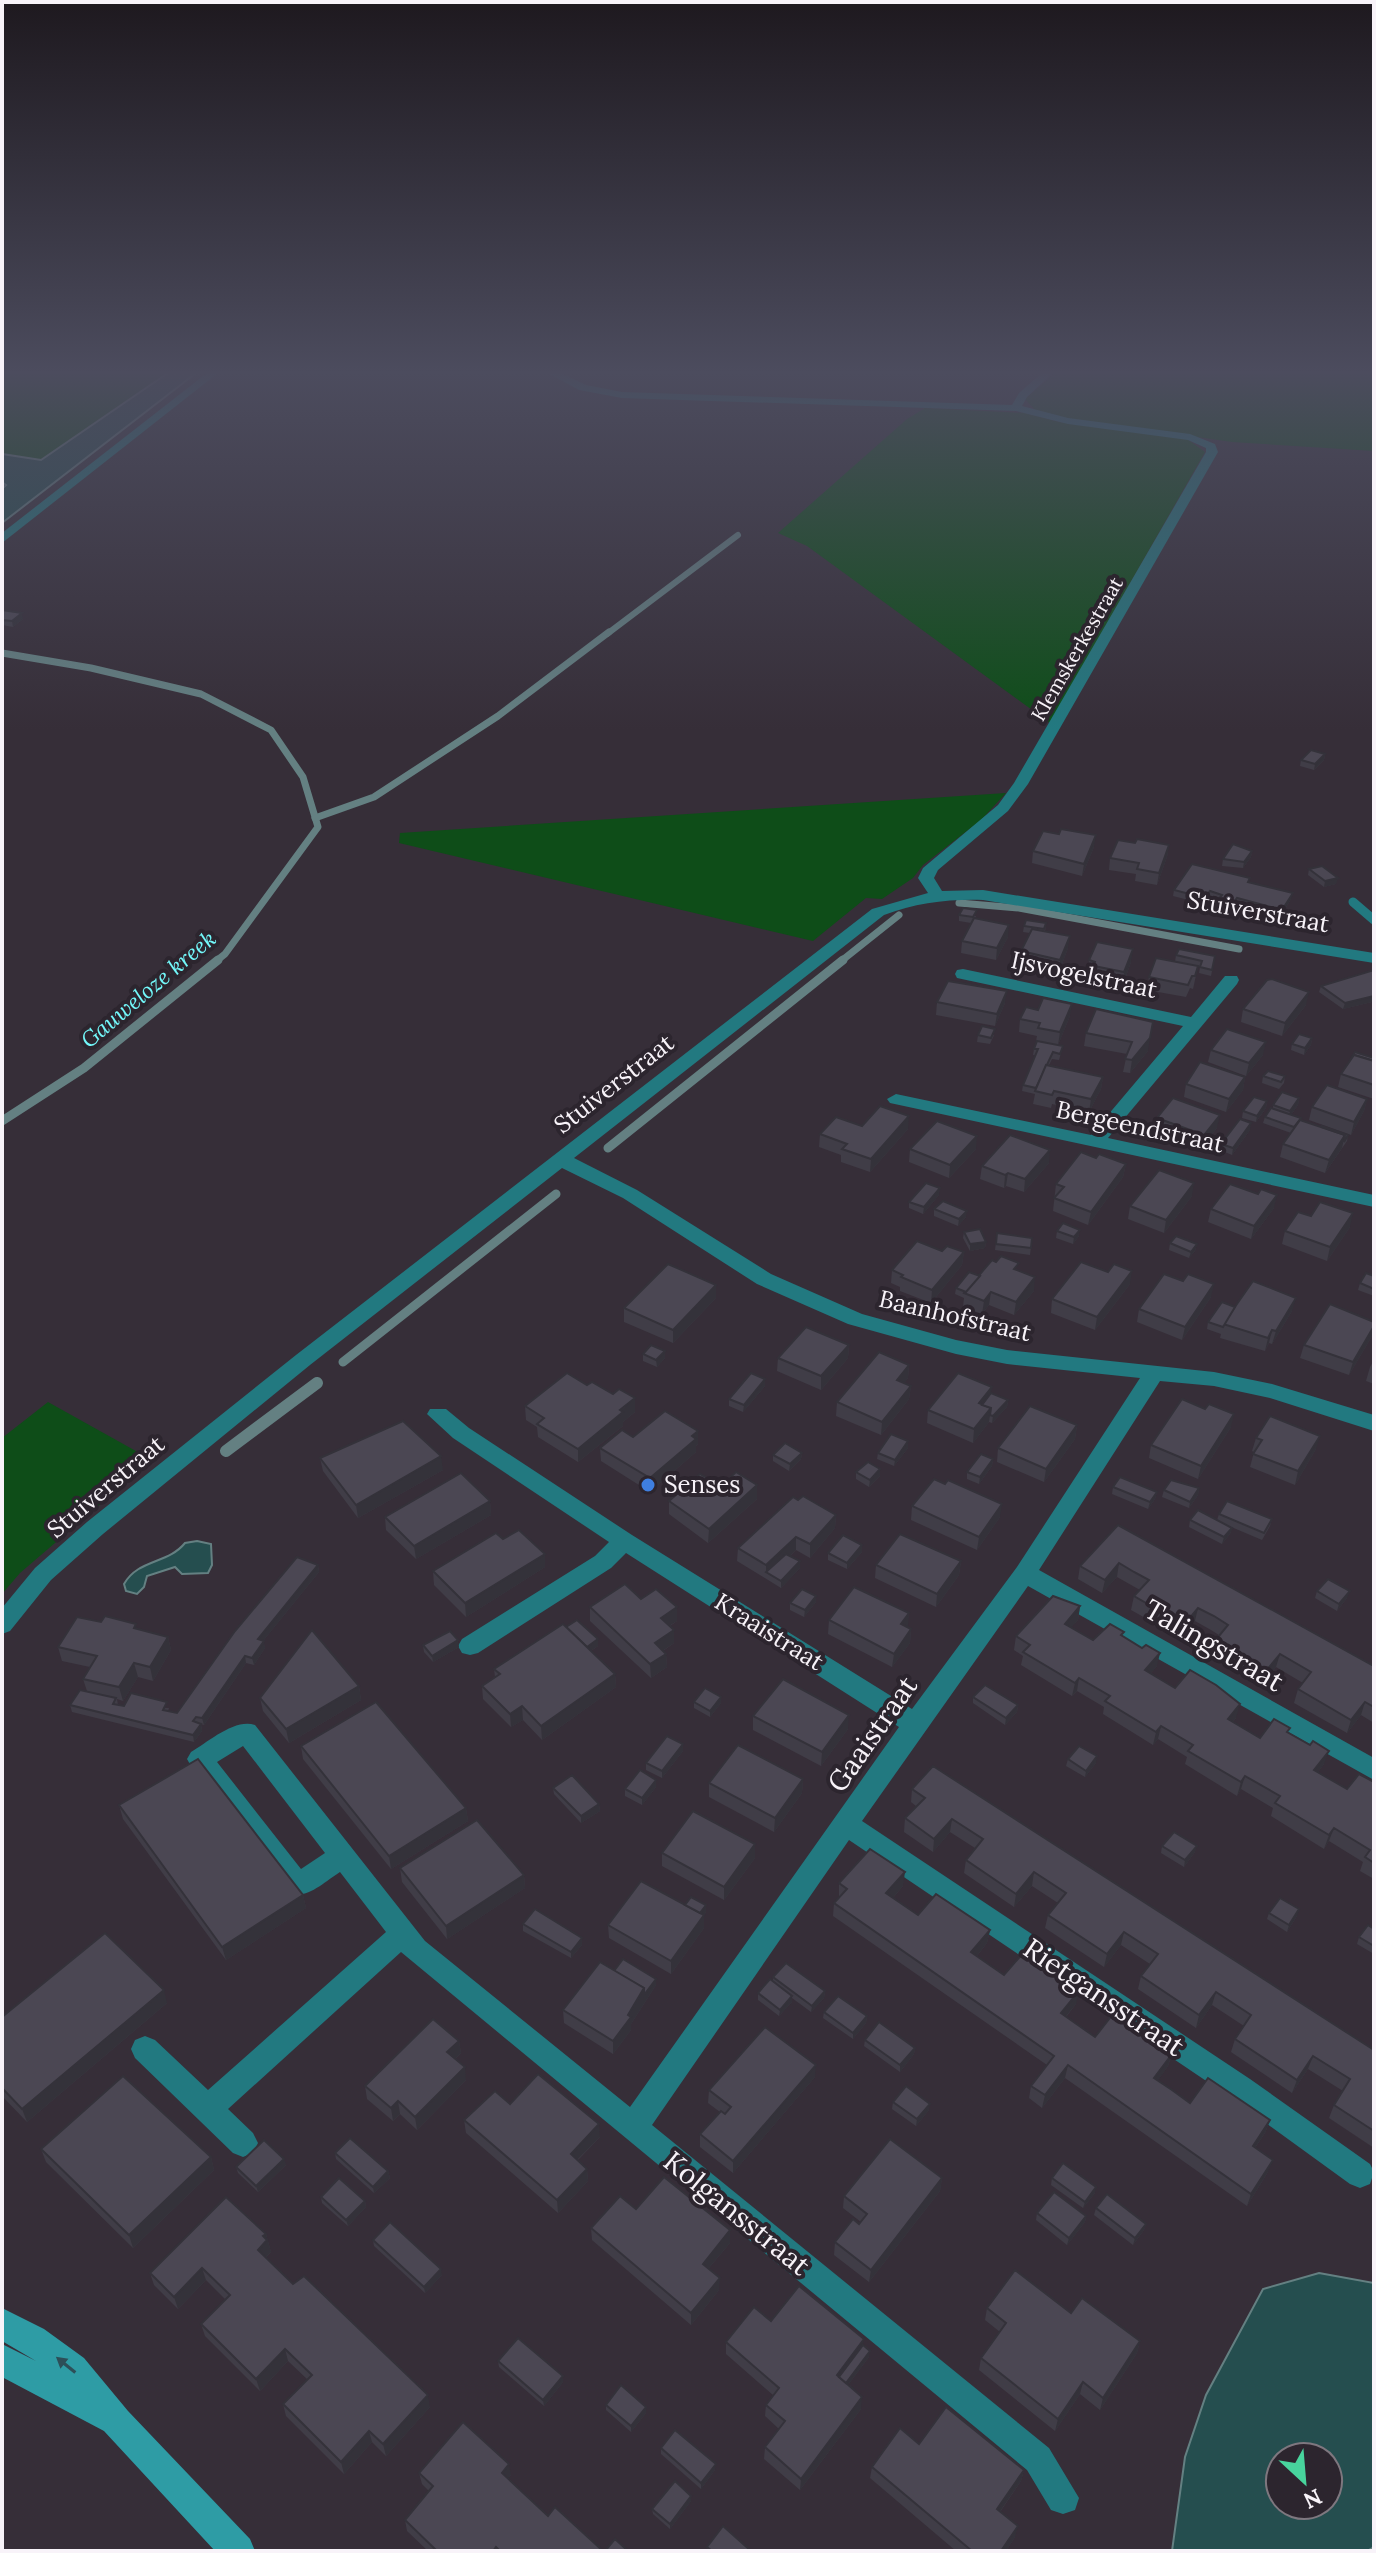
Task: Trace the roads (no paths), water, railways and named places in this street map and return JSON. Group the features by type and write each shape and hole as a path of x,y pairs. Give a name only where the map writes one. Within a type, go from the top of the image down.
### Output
{"main road":[{"path":"2,2324 33,2340 73,2369 117,2422 238,2551"},
{"path":"2,2360 117,2422"}],"street":[{"path":"2,539 62,492"},
{"name":"Klemskerkestraat","path":"937,895 926,878 931,868 1003,808 1021,784 1189,492"},
{"name":"Stuiverstraat","path":"2,1625 43,1574 95,1528 560,1159 878,912 902,901 937,895 1019,899 1374,958"},
{"name":"Ijsvogelstraat","path":"963,974 1195,1023"},
{"path":"1094,1143 1231,980"},
{"name":"Bergeendstraat","path":"896,1099 1369,1200"},
{"name":"Baanhofstraat","path":"560,1159 630,1194 764,1279 855,1319 956,1347 1007,1357 1155,1372 1272,1391 1374,1423"},
{"path":"1369,1200 1374,1181"},
{"name":"Gaaistraat","path":"633,2128 915,1724 1025,1573 1155,1372"},
{"name":"Kraaistraat","path":"438,1414 461,1433 624,1541 915,1724"},
{"path":"470,1646 603,1562 624,1541"},
{"name":"Talingstraat","path":"1025,1573 1374,1770"},
{"name":"Kolgansstraat","path":"343,1856 298,1885 200,1759 246,1732 343,1856 415,1949 1038,2459 1063,2498"},
{"name":"Rietgansstraat","path":"846,1824 1240,2088 1360,2174"},
{"path":"208,2109 403,1934"},
{"path":"145,2049 243,2143"}],"lane":[{"path":"1353,902 1374,920"}],"waterway":[{"path":"607,634 738,535"},
{"path":"315,818 374,797 498,716 609,632"},
{"name":"Gauweloze kreek","path":"2,653 91,668 201,694 271,730 303,777 315,818"},
{"name":"Gauweloze kreek","path":"215,962 225,954 318,827 315,818"},
{"path":"959,903 1019,908 1239,949"},
{"path":"840,962 899,915"},
{"name":"Gauweloze kreek","path":"2,1121 84,1068 218,960"},
{"path":"608,1148 843,960"},
{"path":"343,1362 556,1194"},
{"path":"226,1451 317,1383"}],"place":[{"name":"Senses","path":"648,1485"}]}
